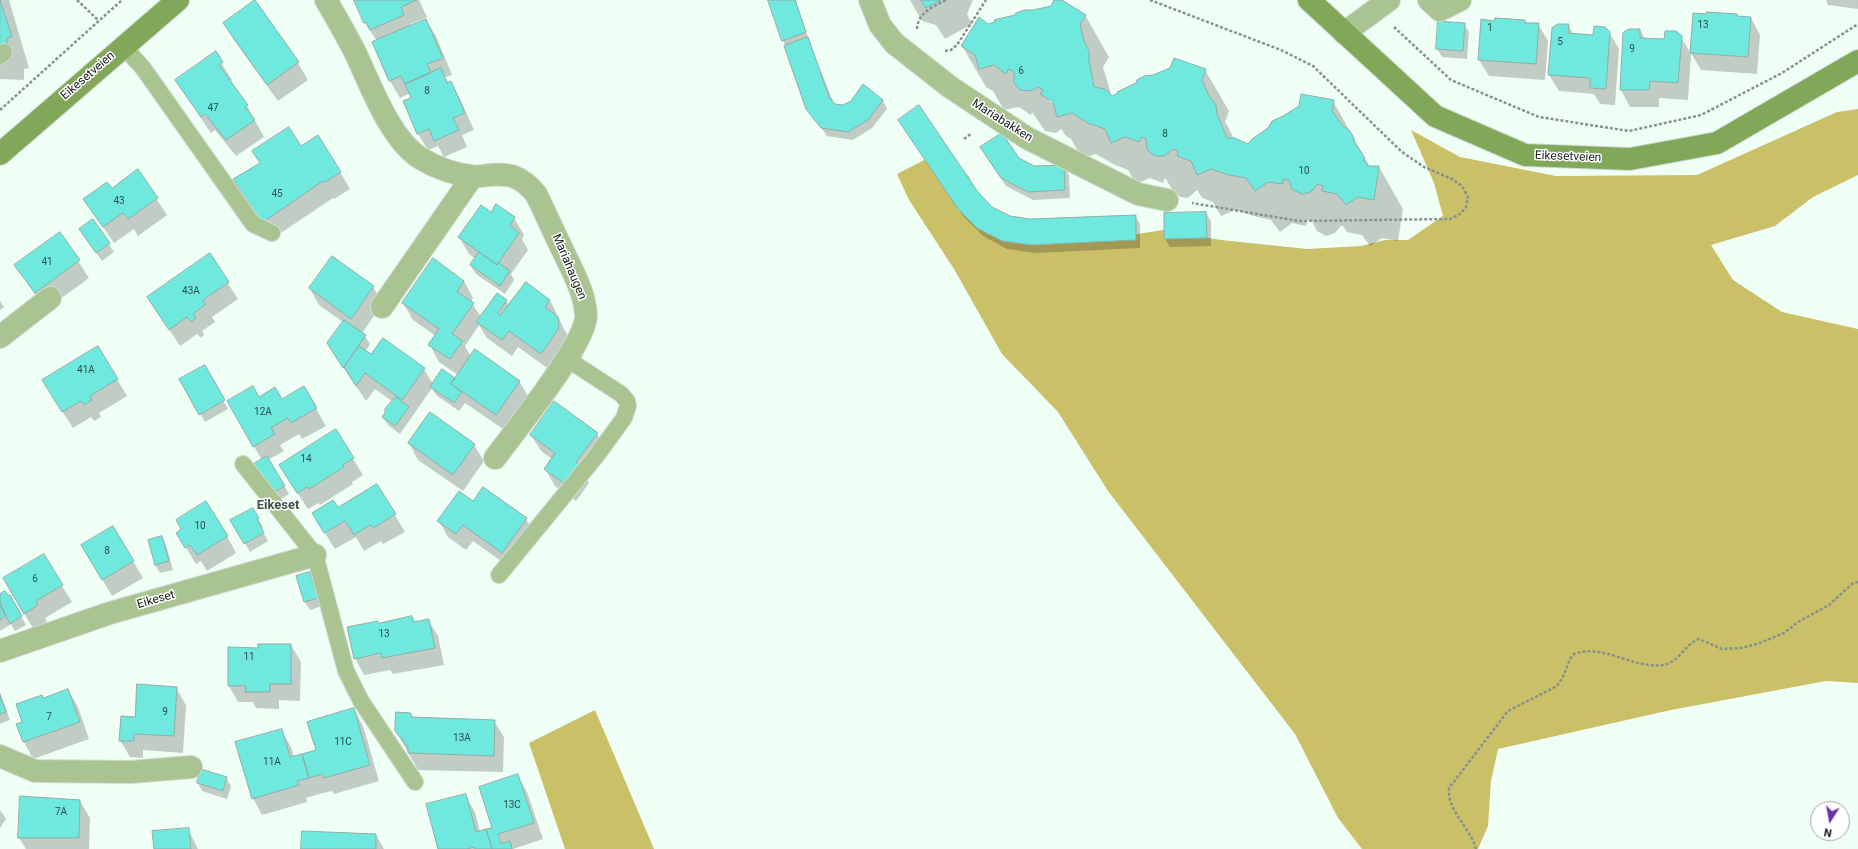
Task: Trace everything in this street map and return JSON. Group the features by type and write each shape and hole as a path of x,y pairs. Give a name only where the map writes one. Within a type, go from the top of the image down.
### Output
{"main road":[{"name":"Eikesetveien","path":"0,154 178,0"},
{"name":"Eikesetveien","path":"1308,0 1435,116 1525,155 1630,159 1717,143 1858,61"}],"street":[{"name":"Mariahaugen","path":"326,0 348,39 390,126 400,140 419,157 435,166 453,173 472,177 504,175 516,177 527,183 536,194 579,286 585,305 586,316 584,328 567,359 495,458"},
{"name":"Mariabakken","path":"870,0 880,24 894,43 919,52 950,87 1027,138 1138,194 1167,200"},
{"path":"1429,0 1440,10 1460,0"},
{"path":"1344,33 1382,5"},
{"path":"382,307 472,177"},
{"path":"0,337 50,298"},
{"name":"Eikeset","path":"0,651 110,613 315,555"},
{"path":"0,756 35,771 131,772 191,767"}],"lane":[{"path":"123,46 143,68 253,224 272,233"},
{"path":"499,575 597,455 624,418 628,406 627,400 622,394 567,359"},
{"path":"242,464 315,555 346,671 361,701 415,782"}],"path":[{"path":"77,0 98,20"},
{"path":"0,110 98,20 122,0"},
{"path":"946,0 924,12 919,20 919,52 951,50 957,45 986,0"},
{"path":"1150,0 1281,50 1313,66 1402,152 1424,167 1452,179 1462,186 1468,197 1466,207 1460,214 1450,218 1335,222 1299,221 1232,209 1167,200"},
{"path":"1382,5 1452,80 1539,117 1629,131 1701,116 1782,72 1858,24"},
{"path":"964,139 974,131"},
{"path":"1476,849 1471,835 1452,807 1448,795 1448,788 1508,711 1557,686 1574,654 1589,651 1650,665 1663,665 1681,656 1690,644 1699,639 1705,640 1722,649 1741,648 1757,644 1784,632 1798,622 1829,606 1852,584 1858,582"}],"shaded area":[{"path":"1858,109 1858,175 1813,197 1775,226 1711,245 1733,280 1782,312 1858,329 1858,683 1826,681 1671,710 1498,749 1491,781 1488,826 1478,849 1362,849 1338,818 1295,734 1108,491 1058,412 1002,354 954,269 909,200 897,174 930,157 969,176 986,234 1042,245 1098,240 1163,230 1221,240 1307,249 1361,246 1385,240 1408,240 1443,216 1434,183 1411,130 1460,157 1556,176 1697,175 1837,112"},
{"path":"595,710 654,849 565,849 529,743"}],"building":[{"path":"0,0 12,37 7,38 7,49 0,49"},
{"path":"255,0 299,62 267,85 223,23"},
{"path":"354,0 417,0 401,7 404,15 370,30 366,22 364,23"},
{"path":"768,0 795,0 806,32 782,41"},
{"path":"921,0 941,0 926,8"},
{"path":"1054,0 1062,0 1086,15 1080,24 1084,41 1089,51 1089,60 1094,87 1105,89 1112,96 1136,83 1137,80 1144,76 1153,75 1170,68 1174,58 1206,69 1202,80 1209,96 1216,105 1217,114 1227,138 1235,138 1248,144 1252,139 1268,128 1272,121 1299,106 1301,94 1334,100 1332,111 1343,126 1349,130 1353,136 1354,142 1365,158 1363,159 1368,166 1379,166 1374,200 1358,197 1346,205 1337,194 1322,191 1323,186 1317,184 1311,192 1302,194 1292,189 1289,180 1283,179 1283,184 1268,182 1255,191 1246,178 1229,175 1211,169 1197,175 1191,161 1177,156 1178,151 1173,149 1164,156 1155,156 1147,150 1146,139 1141,137 1139,142 1125,137 1111,143 1105,129 1088,123 1072,113 1057,117 1053,102 1040,94 1043,90 1038,87 1031,91 1020,90 1014,83 1014,72 1009,69 1006,74 994,65 979,69 975,55 961,46 979,17 988,24 995,22 994,20 1015,15 1016,13 1024,10 1033,10 1051,6"},
{"path":"1707,12 1737,14 1737,16 1751,17 1748,57 1690,53 1693,13 1706,14"},
{"path":"1495,18 1525,20 1525,23 1539,23 1536,64 1478,60 1481,19 1494,21"},
{"path":"426,19 443,58 427,64 431,73 405,84 401,76 389,81 372,42"},
{"path":"1438,21 1465,23 1463,51 1436,49"},
{"path":"1558,24 1569,24 1568,33 1593,35 1594,26 1605,27 1610,32 1606,89 1590,88 1590,78 1548,75 1552,28"},
{"path":"1629,29 1640,29 1640,38 1664,39 1665,31 1676,31 1682,36 1678,83 1650,81 1649,90 1620,90 1623,33"},
{"path":"808,37 829,97 835,104 843,105 851,101 863,84 883,100 868,120 848,132 821,128 806,109 784,46"},
{"path":"216,51 223,62 219,65 248,105 245,107 255,120 226,140 205,114 201,117 175,80"},
{"path":"441,68 447,83 451,81 465,113 453,118 459,130 434,141 429,129 417,134 403,101 411,98 405,84"},
{"path":"919,105 978,192 992,207 1010,216 1030,219 1136,215 1136,240 1031,245 1002,241 977,228 958,209 898,120"},
{"path":"289,127 301,146 318,135 341,172 324,183 323,181 262,223 233,179 260,163 252,151"},
{"path":"1002,133 1019,158 1034,166 1064,165 1065,190 1028,192 1001,178 980,147"},
{"path":"138,169 158,198 128,219 123,213 103,227 83,199 107,182 112,188"},
{"path":"496,204 515,217 510,225 519,233 497,265 458,237 481,205 491,212"},
{"path":"1206,212 1207,238 1164,239 1164,213"},
{"path":"93,219 110,243 96,253 79,229"},
{"path":"60,232 80,260 35,293 14,265"},
{"path":"479,252 497,265 498,262 510,271 500,286 470,265"},
{"path":"210,253 229,282 203,300 206,304 193,314 196,318 191,322 187,317 169,330 147,297"},
{"path":"332,256 374,286 351,319 309,288"},
{"path":"433,258 464,281 457,292 474,303 452,334 463,341 450,359 428,345 439,329 402,303"},
{"path":"526,282 550,300 545,307 558,317 559,328 541,354 509,331 502,340 476,322 497,293 507,300 498,313 500,315"},
{"path":"344,320 366,335 343,368 327,343"},
{"path":"383,338 425,368 402,400 365,373 356,386 344,367 359,346 371,354"},
{"path":"98,346 118,379 90,396 92,400 84,405 81,401 62,412 42,380"},
{"path":"475,349 520,381 496,415 451,384"},
{"path":"205,365 225,400 199,415 179,379"},
{"path":"442,369 455,378 451,384 462,392 454,403 430,387"},
{"path":"253,386 259,397 275,387 282,399 304,386 317,408 291,423 288,418 271,428 275,434 253,447 227,401"},
{"path":"396,397 409,407 395,426 382,417 385,413 385,409"},
{"path":"554,401 598,433 576,462 580,465 566,485 544,469 555,453 530,435"},
{"path":"430,412 475,444 453,475 408,443"},
{"path":"336,429 354,458 343,465 344,467 309,489 308,487 297,493 279,465"},
{"path":"267,456 285,486 267,496 250,466"},
{"path":"377,484 396,514 373,528 370,525 354,535 345,521 324,533 312,513 333,500 338,507"},
{"path":"483,487 527,518 502,553 463,525 456,534 437,521 459,491 473,501"},
{"path":"206,501 228,536 197,555 190,545 185,548 176,533 181,529 176,520"},
{"path":"253,508 259,518 257,519 264,533 244,544 230,520"},
{"path":"113,526 134,561 102,580 81,545"},
{"path":"162,536 169,561 155,565 148,540"},
{"path":"44,554 63,585 36,601 38,605 24,614 3,578"},
{"path":"310,572 318,598 304,602 296,576"},
{"path":"5,591 9,596 10,595 22,616 10,624 0,603 0,594"},
{"path":"0,603 5,616 0,620"},
{"path":"412,616 414,622 429,619 435,648 382,658 381,653 354,659 347,627 378,621 379,623"},
{"path":"258,644 291,644 291,684 270,684 270,692 245,692 246,686 228,686 228,647 258,648"},
{"path":"137,684 177,687 174,736 134,734 134,741 119,741 121,716 135,717"},
{"path":"68,689 80,722 23,742 16,724 22,722 16,704 42,695 43,698"},
{"path":"0,695 6,712 0,714"},
{"path":"354,708 370,765 324,778 322,774 309,778 302,754 316,750 307,722"},
{"path":"396,712 411,713 411,717 495,720 494,756 408,753 408,747 395,731"},
{"path":"282,729 290,757 302,754 309,778 297,781 299,785 252,799 235,742"},
{"path":"201,769 227,777 223,791 197,783"},
{"path":"518,774 534,823 498,834 501,844 510,841 512,849 492,849 486,829 492,828 479,787"},
{"path":"466,794 476,832 486,829 492,849 475,849 474,847 467,849 438,849 426,804"},
{"path":"20,796 80,800 79,838 18,838"},
{"path":"189,828 191,849 154,849 152,831"},
{"path":"302,831 376,834 376,849 301,849"}],"district":[{"name":"Eikeset","path":"278,506"}]}
